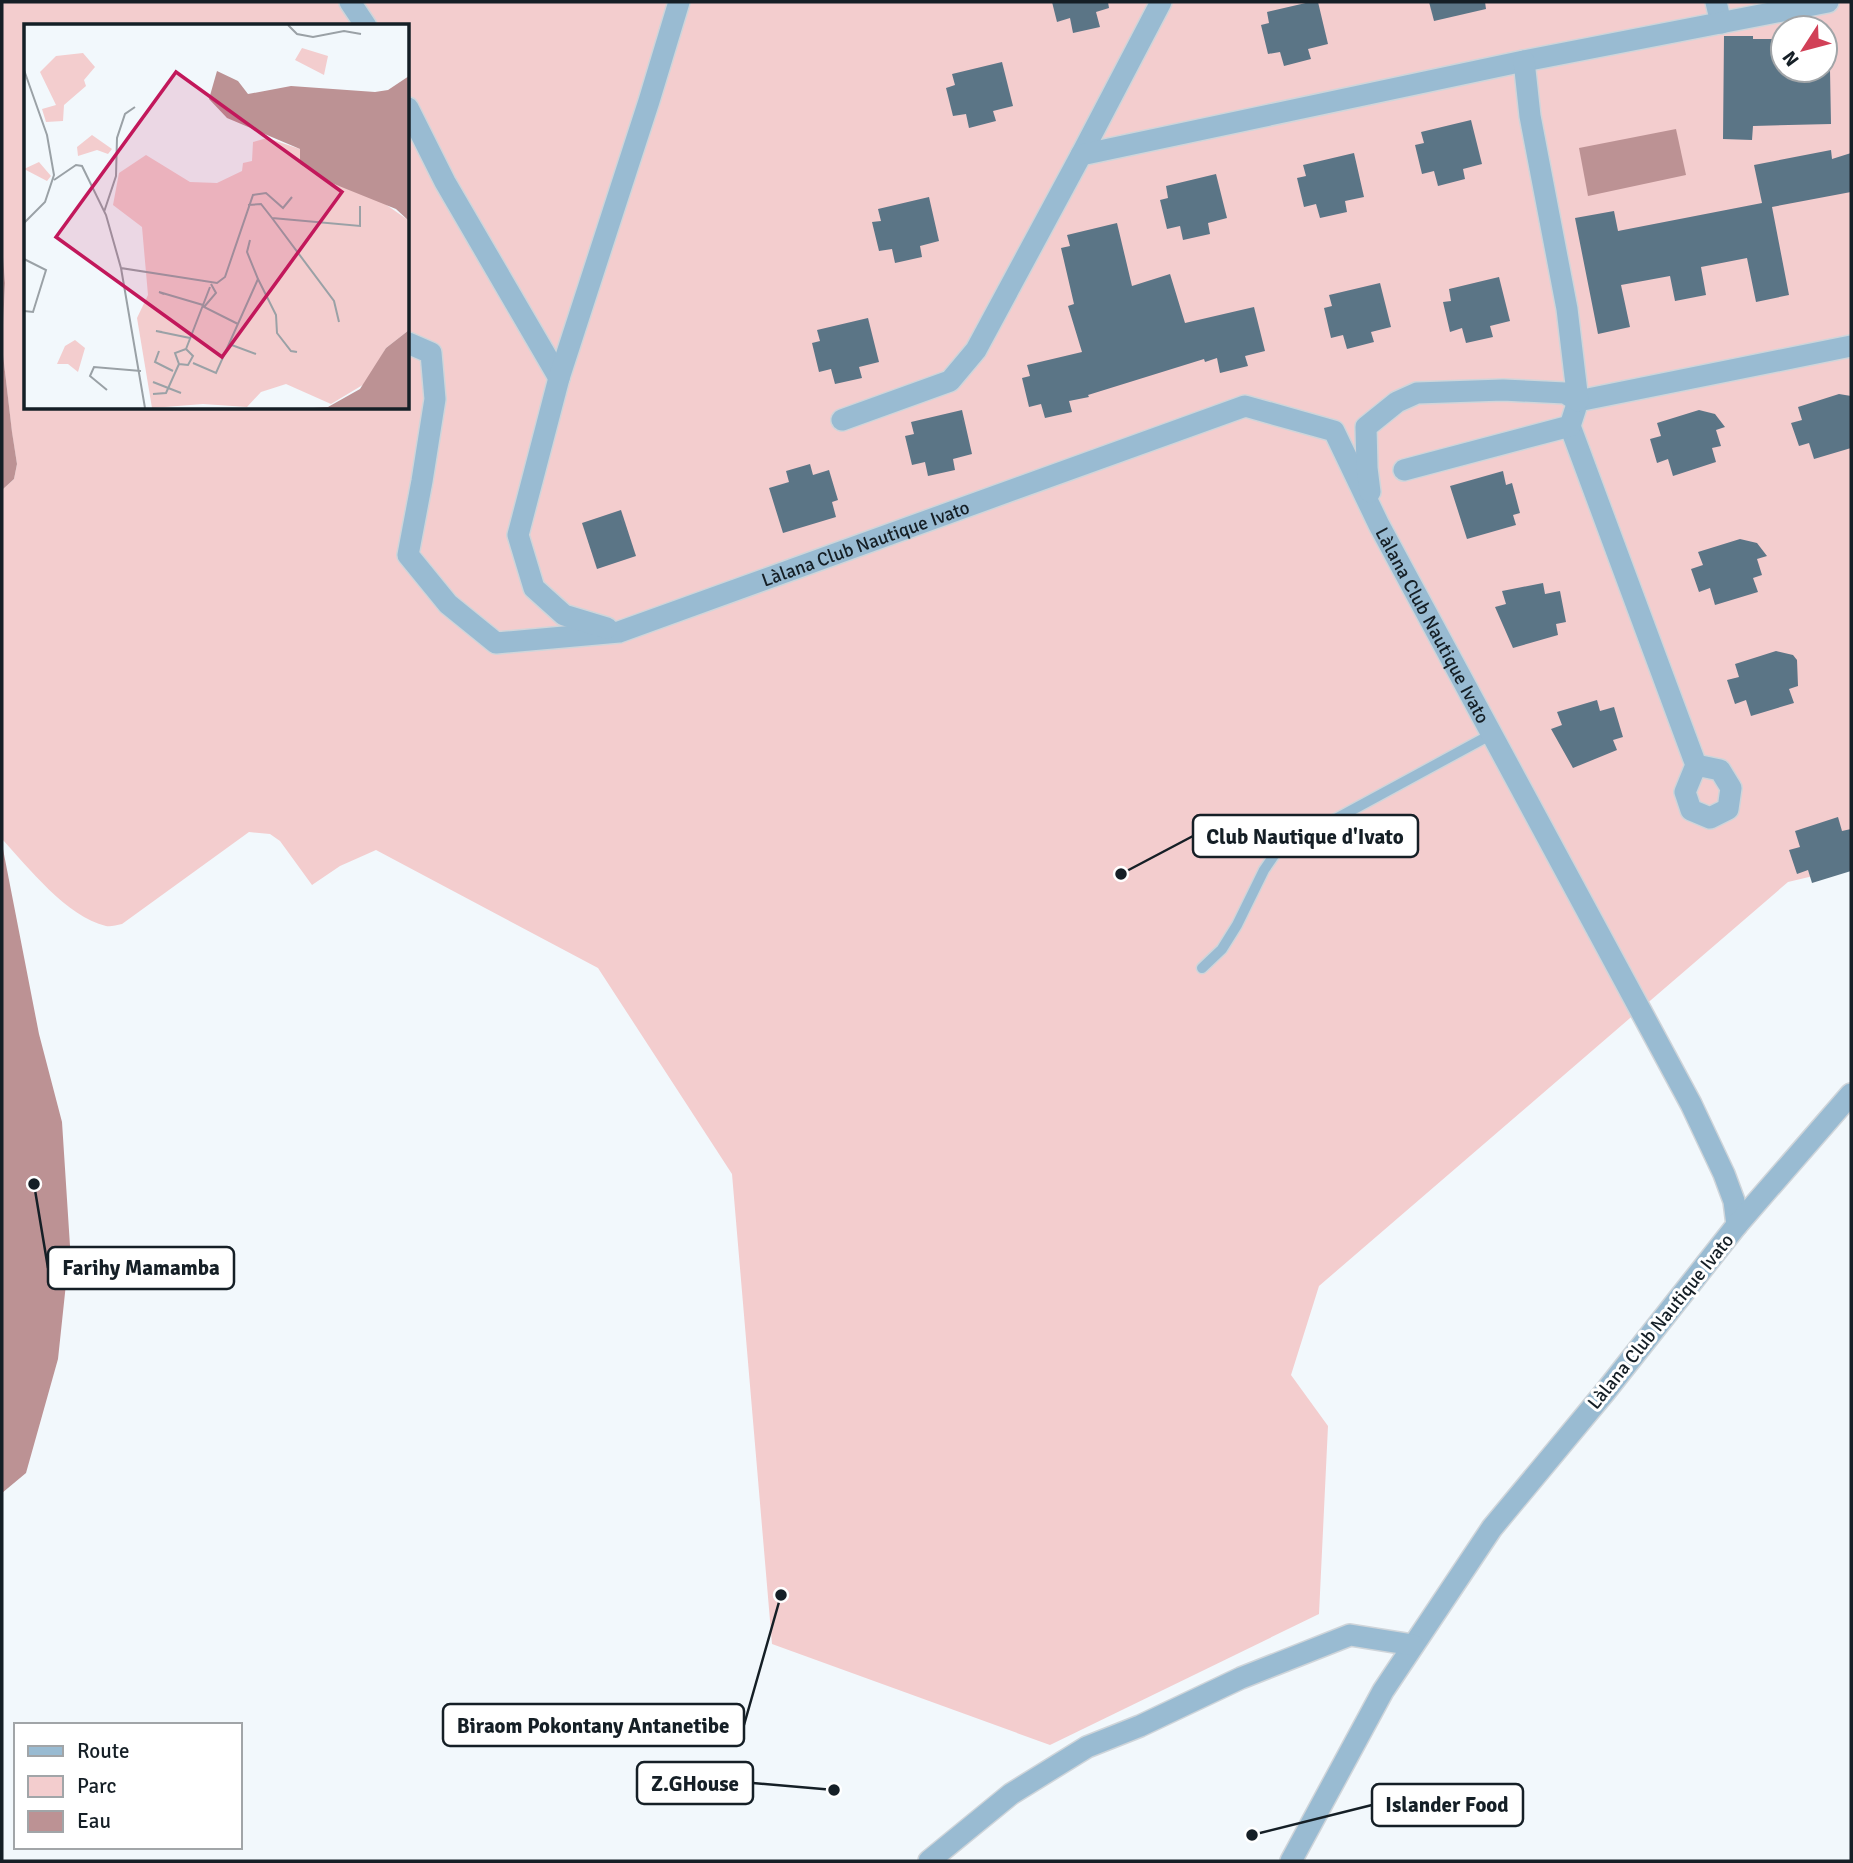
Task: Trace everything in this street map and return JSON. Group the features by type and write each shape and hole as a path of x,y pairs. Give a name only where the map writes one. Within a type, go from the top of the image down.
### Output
{"street":[{"path":"350,2 365,24"},
{"path":"619,632 564,615 534,588 518,535 559,378 679,2"},
{"path":"842,420 950,381 976,350 1161,2"},
{"path":"1716,2 1721,23"},
{"path":"1081,155 1524,61 1828,2"},
{"path":"1524,61 1530,116 1567,309 1578,401 1570,426 1696,765"},
{"path":"410,112 445,182 559,378"},
{"name":"Làlana Club Nautique Ivato","path":"410,344 431,353 435,399 408,555 448,604 496,643 619,632 1245,406 1334,431 1374,515 1691,1104 1724,1174 1734,1201 1737,1225 1605,1392 1492,1528 1383,1691 1291,1861"},
{"path":"1374,515 1367,468 1366,427 1397,402 1417,393 1503,390 1564,393 1578,401 1851,346"},
{"path":"1404,470 1570,426"},
{"path":"1737,1225 1851,1094"},
{"path":"929,1861 1011,1794 1087,1746 1140,1726 1241,1678 1350,1635 1413,1645"}],"lane":[{"path":"1202,968 1222,949 1275,854 1492,734"}],"green space":[{"path":"2,2 1851,2 1851,867 1788,882 1319,1286 1291,1375 1328,1426 1319,1614 1050,1745 772,1644 732,1174 598,968 376,850 340,866 312,885 280,841 270,834 249,832 122,924 108,926 91,921 63,902 2,839 2,490 14,479 17,464 2,346 5,283 2,243"}],"water":[{"path":"1676,129 1686,175 1588,196 1579,148"},
{"path":"2,243 5,283 2,346"},
{"path":"2,346 17,464 14,479 2,490"},
{"path":"2,844 39,1034 62,1122 70,1246 58,1359 26,1473 2,1493"}],"building":[{"path":"1052,2 1108,2 1109,8 1096,12 1100,27 1073,33 1070,18 1057,22"},
{"path":"1318,2 1328,44 1308,49 1311,59 1284,66 1280,52 1268,54 1261,25 1269,23 1267,12"},
{"path":"1429,2 1485,2 1486,9 1434,21"},
{"path":"1724,36 1769,39 1769,84 1830,84 1831,124 1753,126 1752,140 1723,139"},
{"path":"1002,62 1013,106 993,111 996,121 969,128 966,114 953,116 946,88 955,85 952,74"},
{"path":"1471,120 1482,164 1463,169 1465,179 1438,186 1434,171 1422,174 1415,145 1424,143 1421,132"},
{"path":"1831,150 1832,159 1851,153 1851,192 1772,207 1789,295 1756,302 1747,258 1701,267 1706,295 1675,301 1670,276 1621,285 1630,327 1598,334 1575,218 1614,211 1618,231 1762,203 1754,165"},
{"path":"1354,153 1364,197 1345,201 1347,212 1320,218 1316,204 1304,207 1297,178 1306,176 1303,165"},
{"path":"1216,174 1227,218 1208,223 1210,234 1183,240 1180,226 1167,229 1160,200 1168,198 1166,186"},
{"path":"929,197 939,241 920,246 922,257 895,263 892,249 879,251 872,222 881,221 878,209"},
{"path":"1117,223 1132,286 1170,274 1185,323 1254,307 1265,351 1245,356 1248,366 1220,373 1217,358 1205,362 1204,359 1088,395 1089,397 1069,401 1072,412 1045,418 1041,404 1029,407 1022,378 1030,376 1027,365 1082,352 1068,306 1074,304 1061,248 1070,246 1067,235"},
{"path":"1499,277 1510,321 1490,326 1493,337 1466,343 1462,328 1450,332 1443,302 1451,301 1449,289"},
{"path":"1380,283 1391,327 1371,332 1374,342 1347,349 1343,335 1331,338 1324,308 1332,306 1329,295"},
{"path":"868,318 879,362 859,367 862,378 835,384 831,369 819,372 812,343 820,341 817,330"},
{"path":"1839,394 1851,396 1851,448 1814,459 1809,443 1799,446 1791,423 1802,420 1798,407"},
{"path":"962,410 972,454 953,459 955,470 928,476 925,462 912,465 905,436 914,434 911,422"},
{"path":"1699,410 1715,414 1725,427 1716,430 1721,446 1712,448 1716,462 1673,476 1668,459 1657,463 1650,439 1661,436 1657,423"},
{"path":"810,464 813,475 829,470 838,500 832,502 836,517 783,533 769,488 789,482 786,471"},
{"path":"1503,471 1506,485 1512,483 1520,513 1513,515 1516,525 1467,539 1450,486"},
{"path":"621,510 636,556 597,569 582,523"},
{"path":"1740,539 1757,543 1767,556 1757,559 1762,575 1753,578 1758,592 1715,605 1710,588 1699,592 1691,569 1703,565 1698,552"},
{"path":"1543,583 1545,594 1560,591 1566,622 1556,624 1558,635 1513,648 1495,607 1506,604 1502,591"},
{"path":"1776,651 1793,655 1797,660 1798,686 1789,689 1794,703 1751,716 1746,700 1735,704 1727,680 1739,677 1735,664"},
{"path":"1597,700 1600,711 1614,707 1623,737 1613,740 1617,750 1573,768 1551,729 1562,725 1557,712"},
{"path":"1838,817 1842,831 1851,829 1851,871 1812,883 1808,870 1797,874 1789,850 1800,847 1795,831"}],"place":[{"name":"Club Nautique d'Ivato","path":"1121,874"},
{"name":"Farihy Mamamba","path":"34,1184"},
{"name":"Biraom Pokontany Antanetibe","path":"781,1595"},
{"name":"Z.GHouse","path":"834,1790"},
{"name":"Islander Food","path":"1252,1835"}]}
